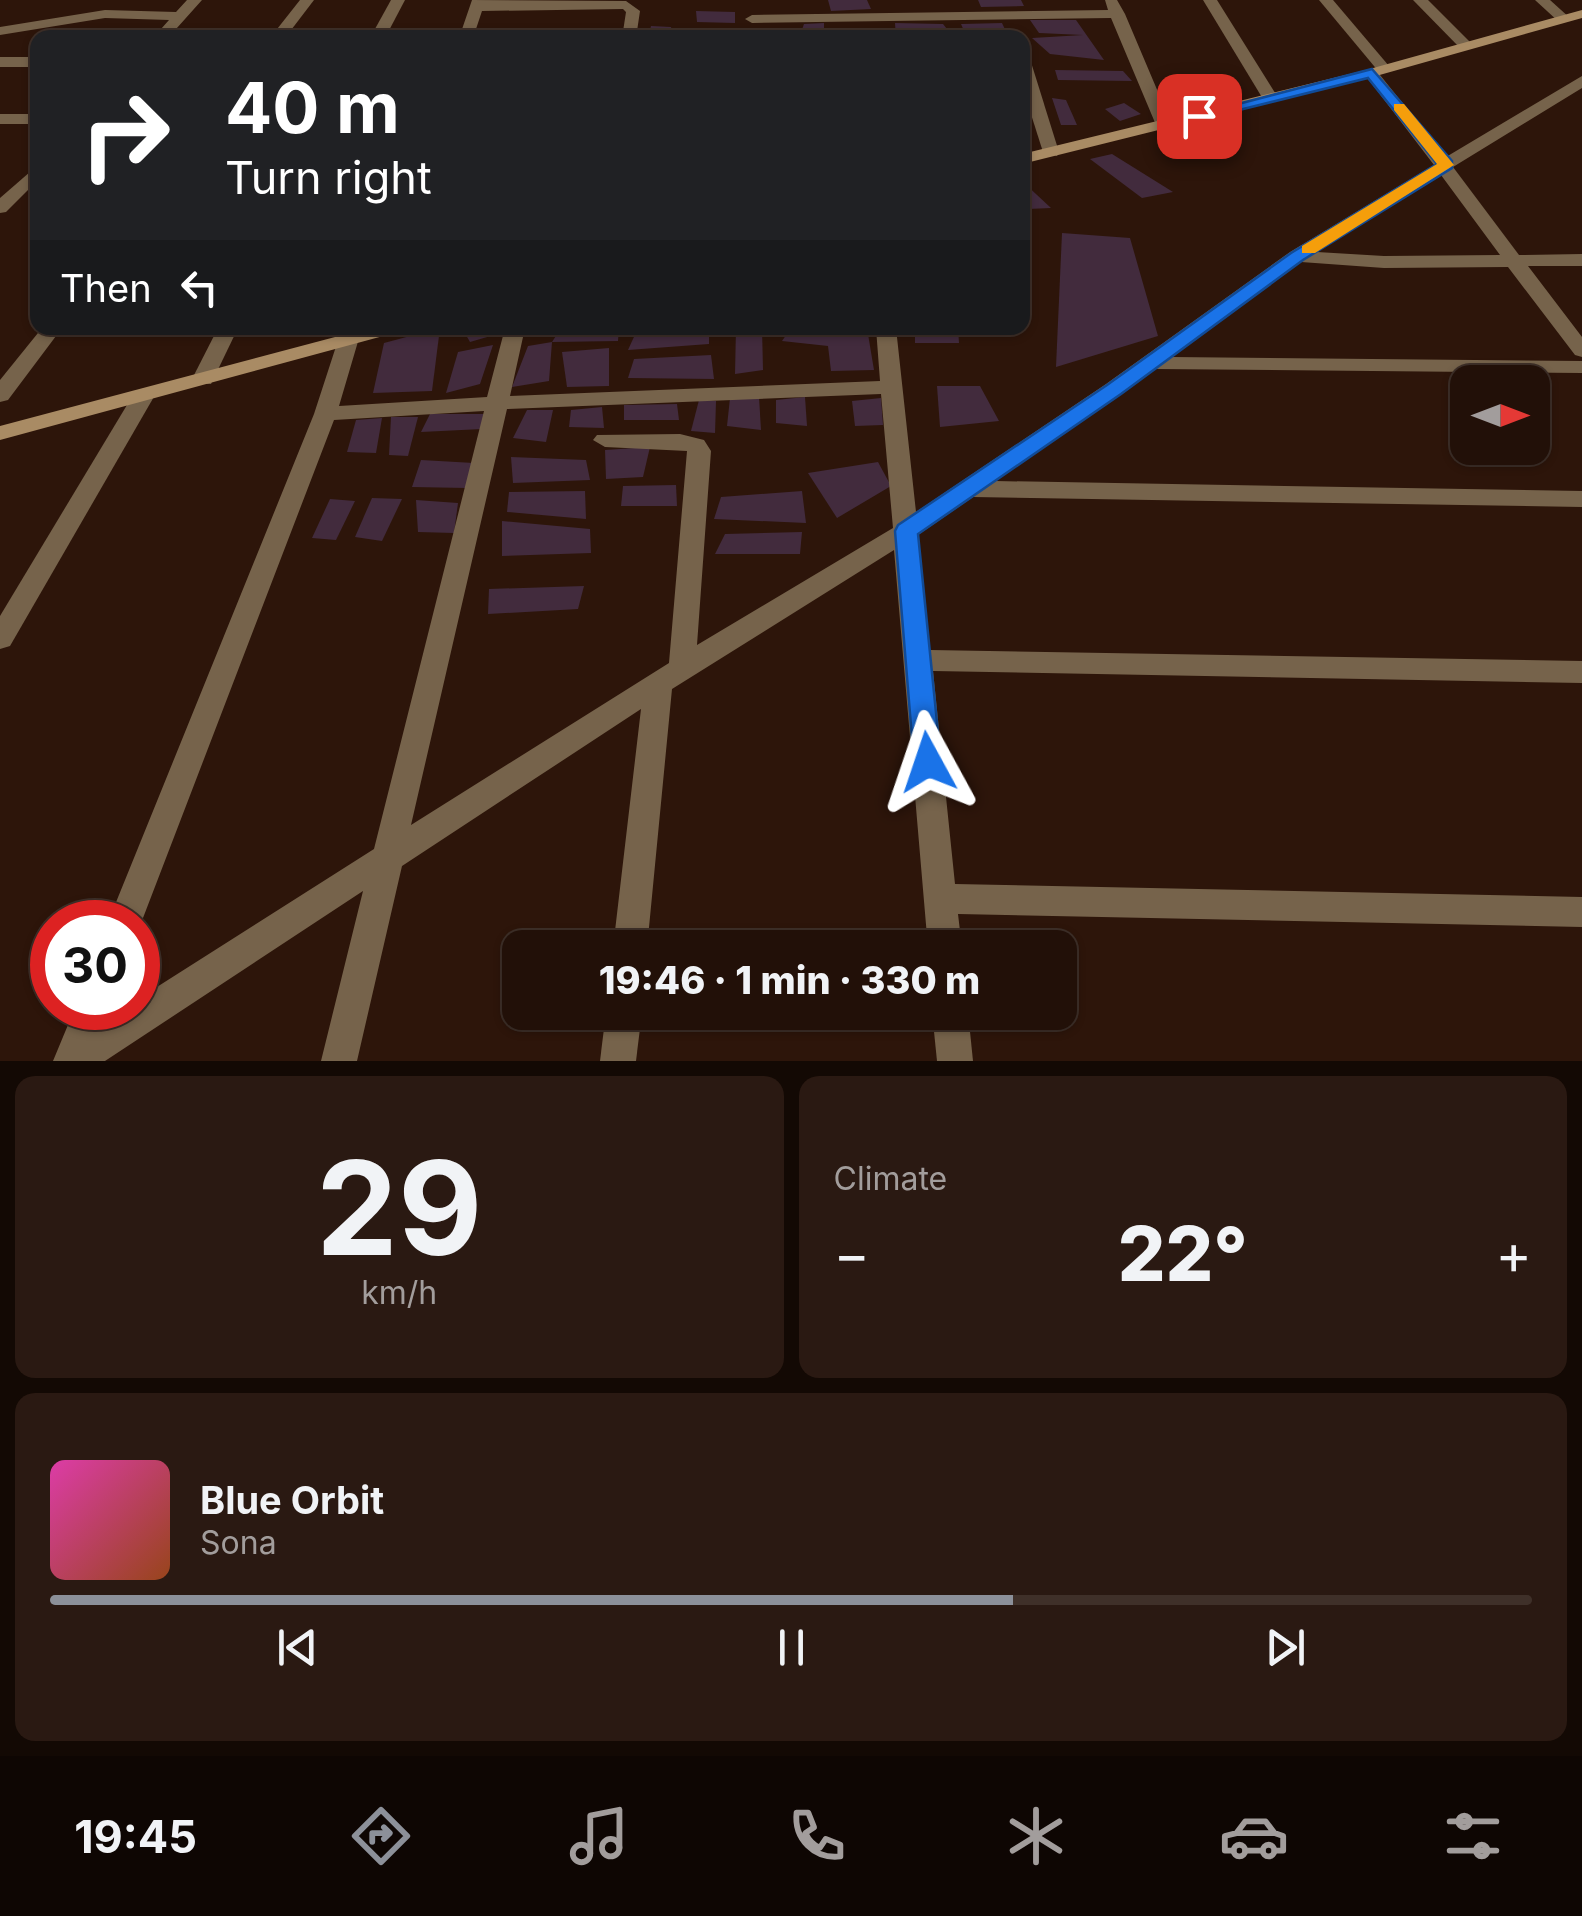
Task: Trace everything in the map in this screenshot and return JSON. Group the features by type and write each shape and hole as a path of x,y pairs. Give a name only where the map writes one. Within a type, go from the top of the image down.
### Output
{"street":[{"path":"167,30 195,0"},
{"path":"284,30 307,0"},
{"path":"381,30 398,0"},
{"path":"751,30 752,0"},
{"path":"1210,0 1270,96"},
{"path":"1326,0 1512,261 1582,350"},
{"path":"1420,0 1466,46"},
{"path":"1542,0 1564,19"},
{"path":"469,30 478,4 612,2 633,8 630,30"},
{"path":"752,19 1009,16 1114,7 1164,125"},
{"path":"0,31 105,14 178,16"},
{"path":"1030,157 1378,72 1582,14"},
{"path":"1009,16 1013,30"},
{"path":"879,18 881,30"},
{"path":"0,62 30,62"},
{"path":"72,1061 670,676 906,531 1297,256 1582,80"},
{"path":"1030,85 1051,152"},
{"path":"0,119 30,119"},
{"path":"0,184 30,184"},
{"path":"0,208 30,184"},
{"path":"1297,256 1384,262 1582,260"},
{"path":"0,395 47,335"},
{"path":"202,379 224,335"},
{"path":"0,433 202,379 346,335"},
{"path":"134,900 325,414 349,335"},
{"path":"339,1061 513,335"},
{"path":"886,335 943,930"},
{"path":"1150,363 1582,366"},
{"path":"325,414 496,403 890,388"},
{"path":"0,640 144,395"},
{"path":"605,440 680,441 696,445 699,451 633,930"},
{"path":"967,489 1582,499"},
{"path":"918,660 1582,672"},
{"path":"940,899 1582,912"},
{"path":"72,1061 84,1030"},
{"path":"618,1061 622,1030"},
{"path":"951,1030 954,1061"}],"building":[{"path":"828,0 867,0 871,9 831,11"},
{"path":"978,0 1021,0 1024,6 981,7"},
{"path":"696,11 735,12 735,23 697,22"},
{"path":"1030,20 1076,20 1104,60 1050,54 1032,38 1083,35 1039,33"},
{"path":"824,23 824,30 802,30 804,24"},
{"path":"895,23 943,24 948,30 895,30"},
{"path":"1002,23 1005,30 964,30 961,24"},
{"path":"651,26 672,30 650,30"},
{"path":"1055,70 1123,71 1132,81 1058,80"},
{"path":"1052,98 1066,100 1077,125 1061,125"},
{"path":"1124,103 1141,114 1120,121 1105,109"},
{"path":"1112,154 1173,192 1142,198 1090,159"},
{"path":"1030,188 1051,208 1030,209"},
{"path":"1062,233 1130,238 1158,336 1056,367"},
{"path":"414,335 439,335 432,391 373,393 384,343"},
{"path":"466,335 494,335 470,342"},
{"path":"556,335 618,335 618,341 552,342"},
{"path":"635,335 709,335 709,344 628,350"},
{"path":"736,335 762,335 763,370 735,374"},
{"path":"786,335 868,335 874,370 831,371 828,346 782,341"},
{"path":"915,335 958,335 959,343 915,343"},
{"path":"552,342 549,381 512,387 528,346"},
{"path":"493,345 480,384 446,393 458,352"},
{"path":"609,348 609,386 567,387 562,352"},
{"path":"711,355 714,379 628,378 634,359"},
{"path":"937,386 980,386 999,421 940,427"},
{"path":"759,397 761,430 727,426 730,398"},
{"path":"805,397 807,426 776,423 776,400"},
{"path":"881,398 883,425 855,426 852,401"},
{"path":"699,400 716,401 715,433 691,431"},
{"path":"677,404 679,420 624,420 624,405"},
{"path":"602,407 604,428 569,427 571,410"},
{"path":"527,410 553,410 546,442 513,438"},
{"path":"430,414 485,414 482,429 421,432"},
{"path":"391,417 418,417 408,456 389,455"},
{"path":"382,418 376,453 347,452 356,420"},
{"path":"650,447 643,477 606,479 605,450"},
{"path":"511,457 586,460 590,480 513,483"},
{"path":"421,460 474,463 467,488 412,487"},
{"path":"878,462 891,486 837,518 808,473"},
{"path":"676,485 677,506 621,506 623,486"},
{"path":"585,491 586,519 507,512 509,492"},
{"path":"802,491 806,523 714,519 721,497"},
{"path":"372,498 402,499 382,541 355,537"},
{"path":"330,499 355,501 336,540 312,538"},
{"path":"416,500 458,503 454,533 418,532"},
{"path":"502,521 590,529 591,553 502,556"},
{"path":"802,532 800,554 715,554 725,534"},
{"path":"584,586 578,609 488,614 489,589"}],"slow traffic":[{"path":"1309,250 1446,165 1399,107"}],"route":[{"path":"928,762 906,531 1114,390 1297,256 1446,165 1372,74 1199,116"}]}
